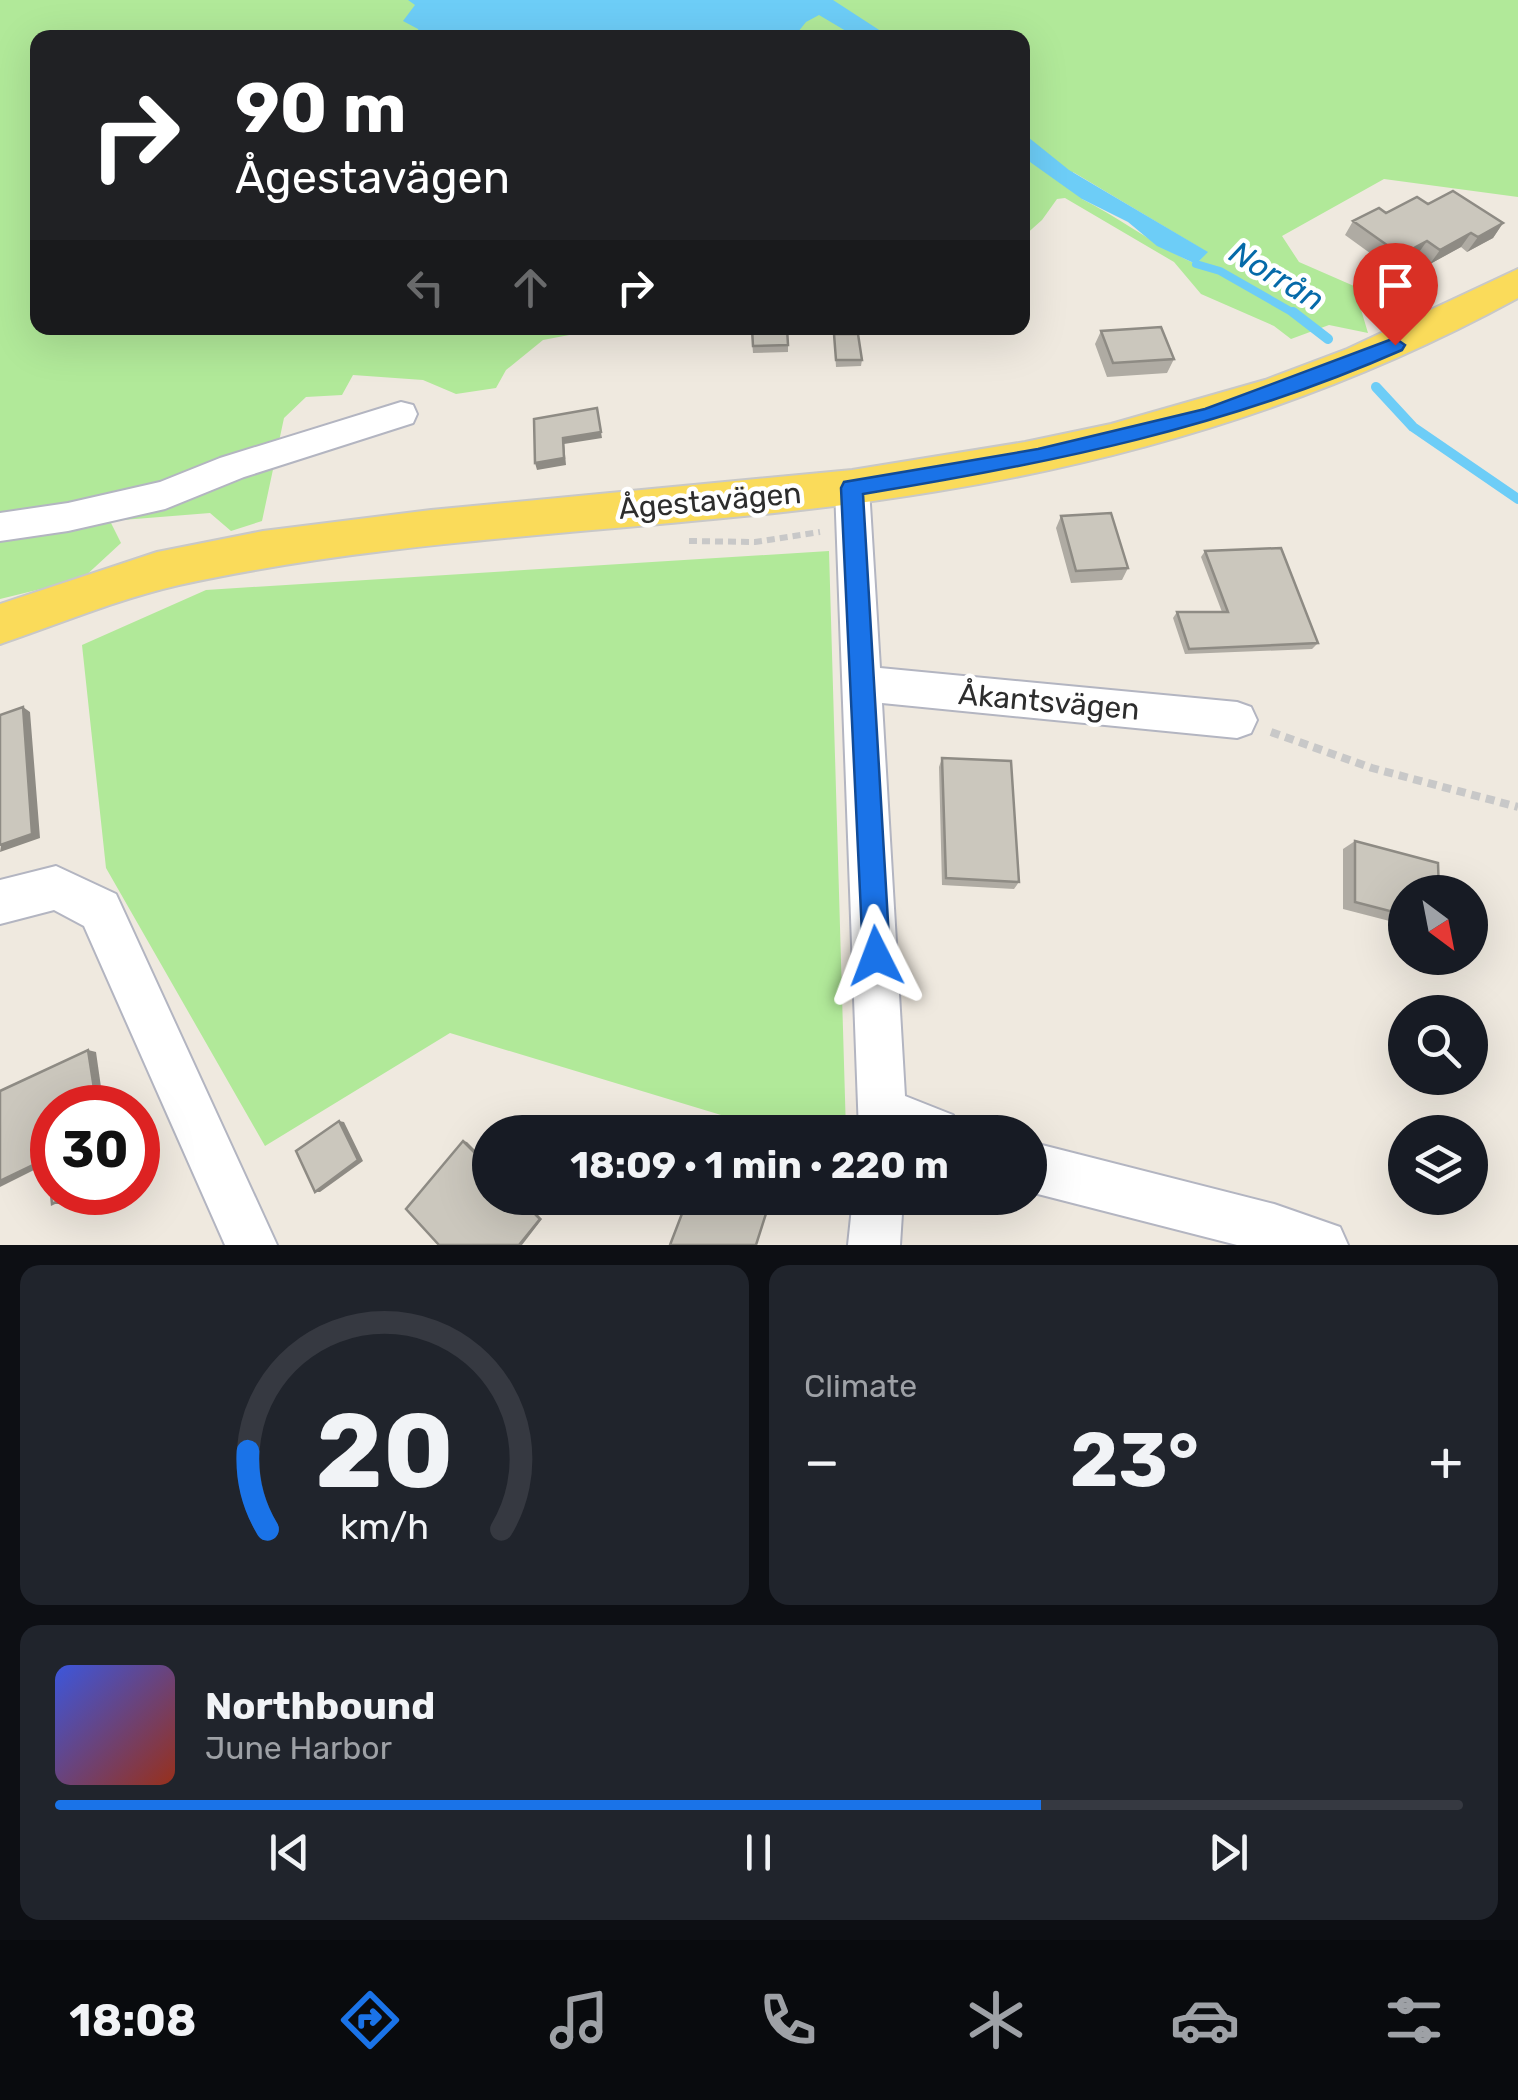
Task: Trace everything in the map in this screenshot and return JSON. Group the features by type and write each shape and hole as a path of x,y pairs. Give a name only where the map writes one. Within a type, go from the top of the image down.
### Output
{"main road":[{"name":"Ågestavägen","path":"0,624 175,566 348,534 852,488 1038,457 1207,416 1338,370 1453,320 1518,282"}],"street":[{"path":"0,527 68,517 165,495 232,467 401,414"},
{"path":"852,488 884,1115"},
{"name":"Åkantsvägen","path":"862,684 1236,720"},
{"path":"0,902 56,888 100,910 251,1245"},
{"path":"1047,1171 1274,1229 1322,1245"},
{"path":"874,1245 877,1215"}],"path":[{"path":"1236,720 1372,768 1518,807"}],"green space":[{"path":"0,0 1518,0 1518,197 1384,179 1282,236 1299,262 1354,286 1368,333 1329,325 1291,339 1274,326 1201,294 1174,262 1065,198 1057,199 1030,231 1030,30 30,30 30,335 569,335 543,340 506,370 496,388 456,394 423,380 353,375 342,395 306,397 284,418 262,521 231,531 210,513 110,521 121,543 82,579 0,599","holes":["1073,172 1207,252 1196,264 1082,199"]},
{"path":"829,551 846,1115 721,1115 450,1033 265,1146 106,868 82,645 206,590"}],"water":[{"path":"408,0 833,0 879,30 844,30 819,15 800,30 418,30 403,21 415,5"},
{"path":"1030,139 1069,170 1208,252 1196,264 1157,246 1128,222 1082,199 1030,162"}],"building":[{"path":"1453,191 1503,223 1478,237 1471,233 1440,250 1427,241 1401,255 1353,221 1379,208 1386,213 1417,197 1428,204"},
{"path":"1161,327 1174,359 1113,363 1101,331"},
{"path":"752,335 787,335 788,345 753,346"},
{"path":"834,335 858,335 862,360 836,360"},
{"path":"597,408 601,432 563,438 564,458 535,463 534,419"},
{"path":"1111,513 1128,568 1076,571 1061,516"},
{"path":"1281,548 1318,643 1189,649 1177,612 1228,612 1205,551"},
{"path":"23,707 32,834 0,845 0,715"},
{"path":"942,758 1011,761 1019,882 946,878"},
{"path":"1355,841 1438,863 1438,875 1388,875 1388,911 1355,902"},
{"path":"88,1050 93,1085 30,1085 30,1167 0,1181 0,1091"},
{"path":"339,1121 358,1160 315,1192 296,1151"},
{"path":"463,1141 472,1150 472,1215 536,1215 540,1219 519,1245 439,1245 406,1209"},
{"path":"681,1215 766,1215 756,1245 670,1245"}],"waterway":[{"name":"Norrån","path":"1196,264 1220,271 1297,315"},
{"name":"Norrån","path":"1293,312 1297,315"},
{"name":"Norrån","path":"1297,315 1328,339"},
{"name":"Norrån","path":"1376,387 1413,427 1518,499"}],"route":[{"path":"876,956 852,488 1038,457 1207,416 1338,370 1395,345"}]}
